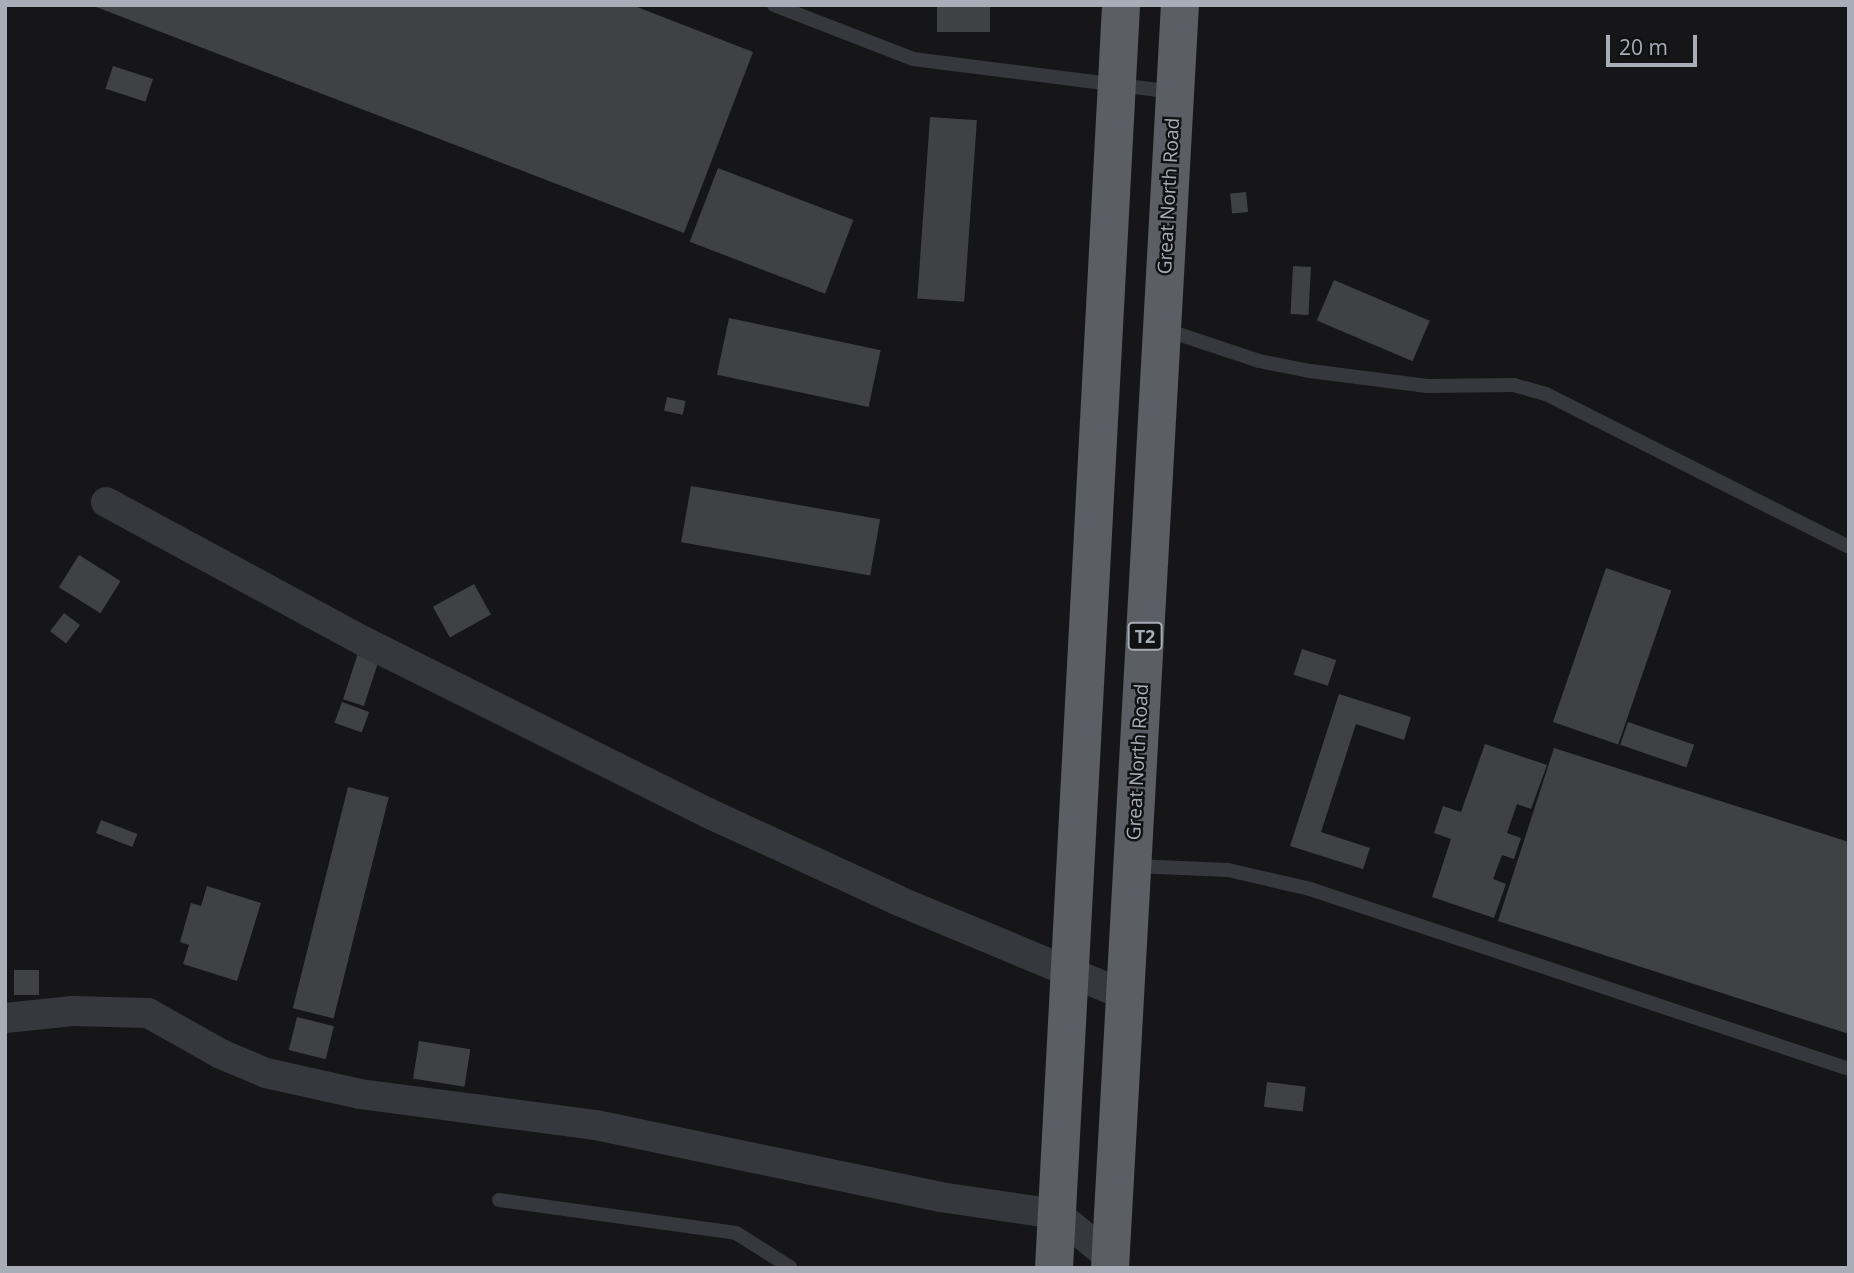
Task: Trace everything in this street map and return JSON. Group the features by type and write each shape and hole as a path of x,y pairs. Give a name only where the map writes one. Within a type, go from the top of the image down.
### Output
{"highway":[{"path":"1054,1267 1121,5"},
{"name":"Great North Road","path":"1113,1265 1125,995 1180,5"}],"street":[{"path":"106,502 363,641 708,813 1125,995"},
{"path":"5,1018 85,1011 148,1013 221,1054 280,1076 360,1094 596,1125 940,1197 1057,1214 1113,1265"}],"lane":[{"path":"774,5 914,59 1118,87 1175,92"},
{"path":"1162,329 1259,361 1310,371 1427,386 1514,385 1546,394 1849,547"},
{"path":"1132,867 1228,870 1310,890 1849,1069"},
{"path":"499,1200 736,1233 790,1268"}],"building":[{"path":"91,5 632,5 753,52 684,233"},
{"path":"937,5 990,5 990,32 937,32"},
{"path":"113,66 153,79 146,102 106,89"},
{"path":"930,117 977,120 964,302 917,299"},
{"path":"718,168 853,220 825,294 690,242"},
{"path":"1246,192 1248,212 1232,214 1230,194"},
{"path":"1293,266 1311,267 1308,315 1290,314"},
{"path":"1334,280 1430,321 1413,361 1317,321"},
{"path":"729,318 881,350 869,407 717,375"},
{"path":"667,397 686,401 683,415 664,411"},
{"path":"691,486 880,519 870,575 681,542"},
{"path":"79,555 121,581 100,613 59,587"},
{"path":"1606,568 1671,590 1618,745 1553,722"},
{"path":"474,584 491,615 450,637 433,607"},
{"path":"64,613 80,625 66,643 50,631"},
{"path":"360,647 381,654 364,706 343,699"},
{"path":"1302,649 1336,660 1328,686 1294,675"},
{"path":"1339,694 1411,717 1404,740 1356,724 1321,832 1370,848 1363,869 1290,846"},
{"path":"342,702 369,712 362,733 334,723"},
{"path":"1628,722 1694,745 1686,767 1620,745"},
{"path":"1485,744 1547,765 1531,809 1517,804 1507,833 1521,838 1514,859 1502,855 1493,879 1506,884 1494,918 1432,897 1451,839 1434,833 1443,806 1461,812"},
{"path":"1554,748 1849,842 1849,1034 1498,921"},
{"path":"348,787 389,797 334,1018 293,1008"},
{"path":"101,820 137,834 132,847 96,833"},
{"path":"207,886 261,903 237,981 183,964 189,945 180,942 191,903 201,906"},
{"path":"14,970 39,970 39,995 14,995"},
{"path":"297,1017 334,1026 326,1059 289,1050"},
{"path":"419,1041 470,1049 464,1087 413,1079"},
{"path":"1267,1082 1306,1087 1303,1112 1264,1107"}]}
